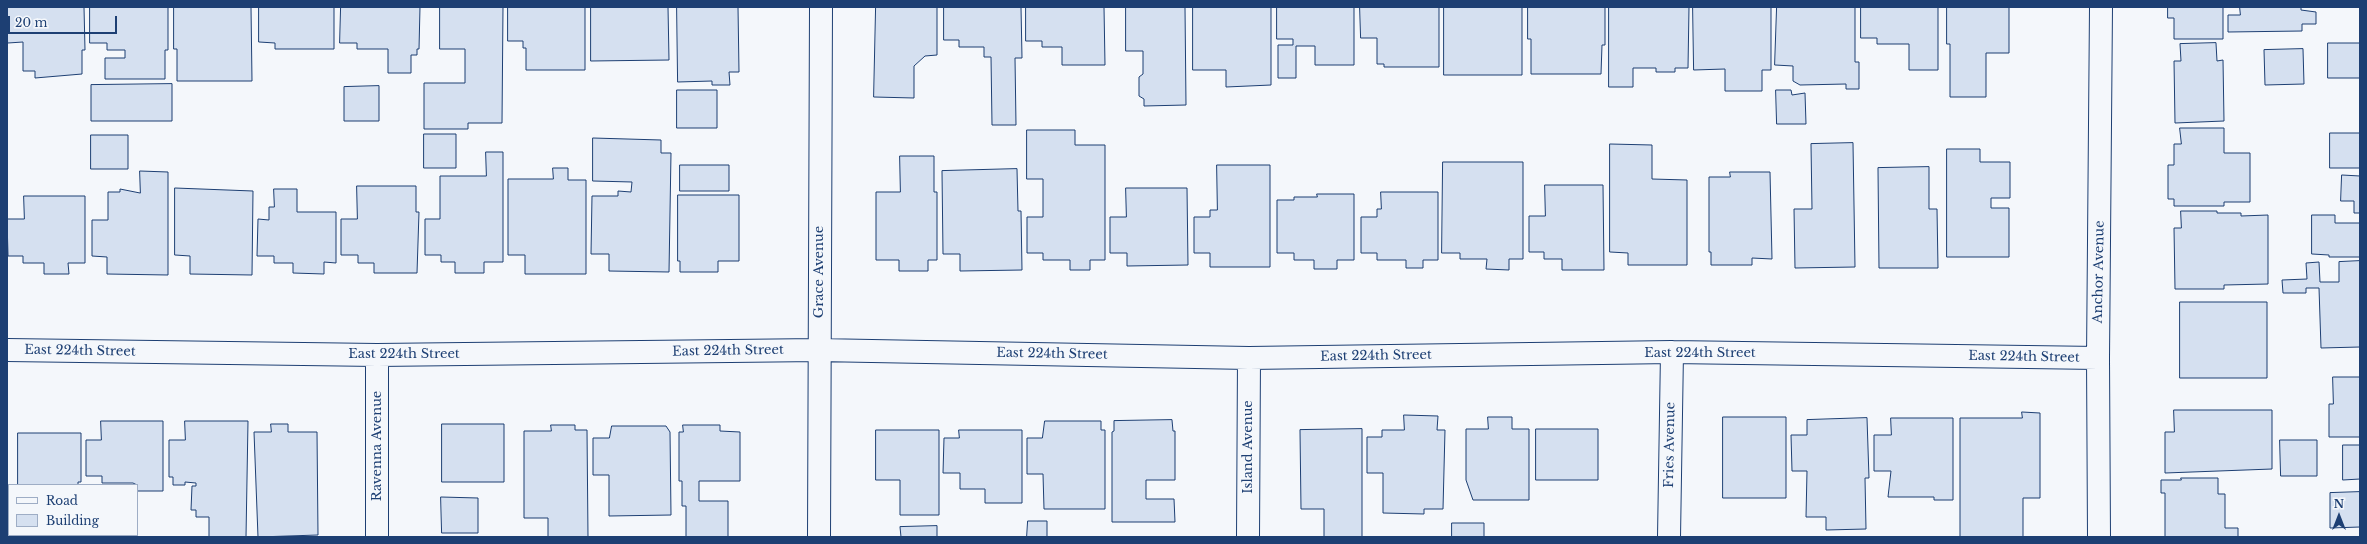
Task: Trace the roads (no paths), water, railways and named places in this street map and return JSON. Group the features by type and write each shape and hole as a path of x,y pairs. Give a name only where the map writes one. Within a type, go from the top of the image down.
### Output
{"street":[{"name":"Grace Avenue","path":"819,537 818,350 821,7"},
{"name":"Anchor Avenue","path":"2099,537 2098,358 2101,7"},
{"name":"East 224th Street","path":"7,350 377,355 818,350 1249,358 1672,352 2098,358"},
{"name":"Fries Avenue","path":"1669,537 1672,352"},
{"name":"Ravenna Avenue","path":"377,355 377,537"},
{"name":"Island Avenue","path":"1248,537 1249,358"}]}
